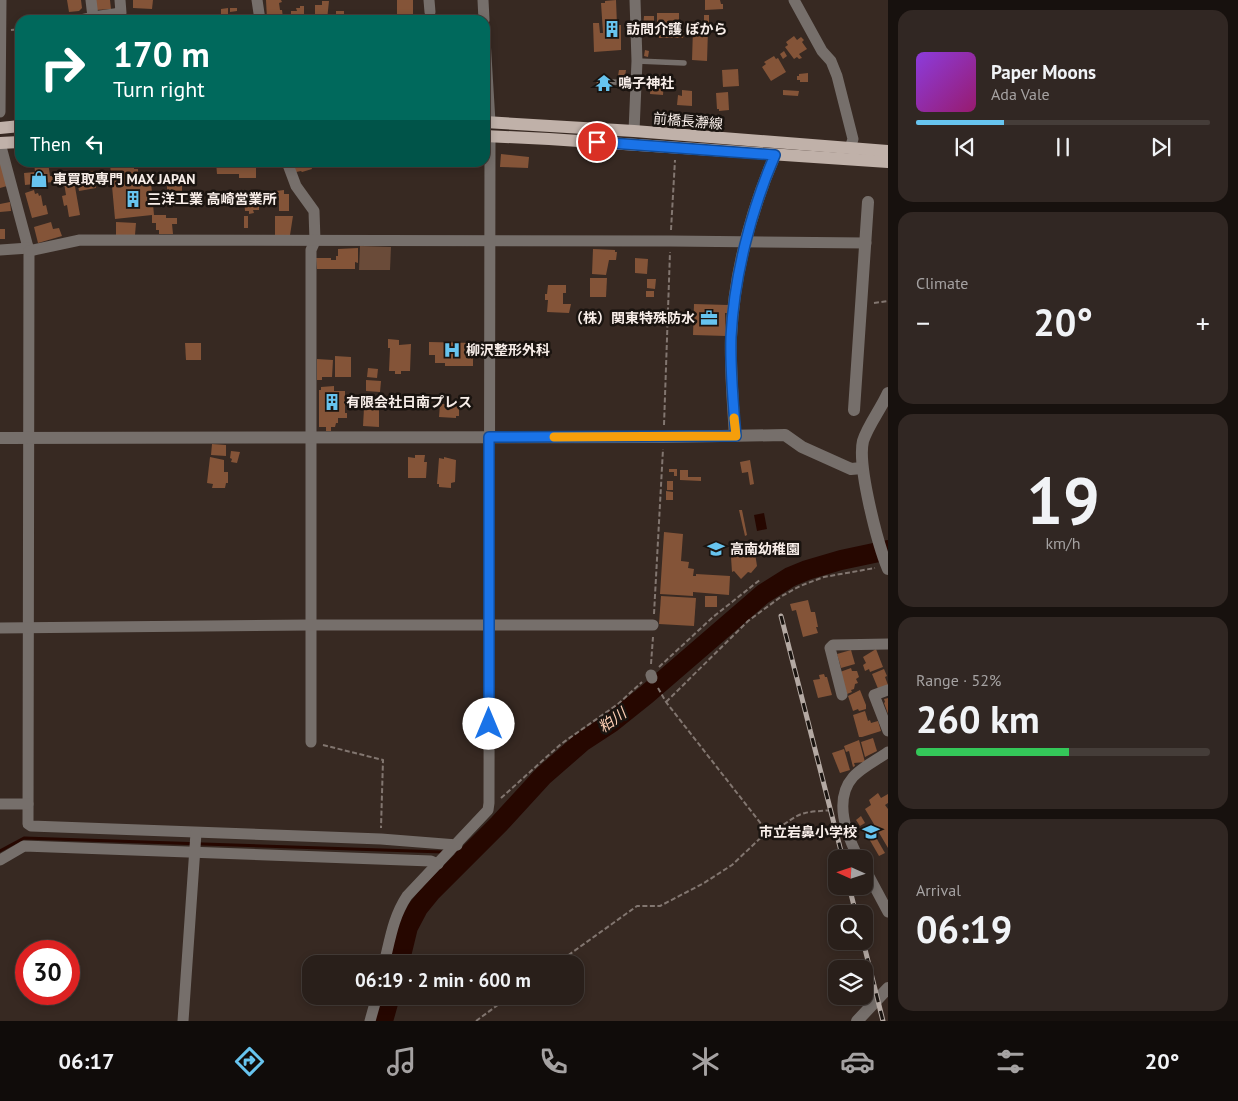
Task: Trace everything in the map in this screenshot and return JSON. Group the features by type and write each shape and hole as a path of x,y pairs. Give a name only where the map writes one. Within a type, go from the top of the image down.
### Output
{"main road":[{"name":"前橋長瀞線","path":"490,122 634,131 888,151"},
{"path":"0,128 15,126"},
{"name":"前橋長瀞線","path":"490,136 888,162"},
{"path":"0,143 15,142"}],"street":[{"path":"91,0 93,15"},
{"path":"107,15 121,13 120,0"},
{"path":"257,0 259,15"},
{"path":"430,0 430,12"},
{"path":"483,0 484,15"},
{"path":"634,131 637,61 635,0"},
{"path":"794,0 822,50 831,61 837,76 853,139 850,148"},
{"path":"0,112 1,2"},
{"path":"0,143 29,250 27,438 29,628 28,824 31,826 196,843 431,861 438,864"},
{"path":"736,436 732,392 734,304 746,243 756,206 775,155"},
{"path":"289,167 296,186 314,211 315,241 311,250 311,742"},
{"path":"386,955 397,912 407,896 488,810 489,167"},
{"path":"854,410 868,202"},
{"path":"0,250 29,250 80,240 866,243"},
{"path":"886,402 863,440 861,453 862,468 878,539 887,566"},
{"path":"0,438 663,437 785,435 802,446 850,469 862,468"},
{"path":"0,628 310,625 653,625"},
{"path":"842,695 830,648 833,644 888,644"},
{"path":"888,690 874,695 888,731"},
{"path":"856,850 842,809 845,791 852,778 888,752"},
{"path":"0,804 28,804"},
{"path":"0,860 24,846 381,839 452,850"},
{"path":"183,1021 196,843"},
{"path":"873,884 888,912"},
{"path":"861,1019 888,988"},
{"path":"370,1021 374,1005"}],"lane":[{"path":"637,61 684,63"},
{"path":"613,82 636,83"}],"path":[{"path":"651,677 676,147"},
{"path":"862,305 888,301"},
{"path":"666,702 748,621 782,596 800,586 824,577 887,566"},
{"path":"488,810 537,763 618,704 651,677 713,618 761,579"},
{"path":"664,699 762,825 770,830"},
{"path":"311,742 383,760 381,839"},
{"path":"569,955 637,906 660,906 704,883 732,865 770,830 776,829 804,813 842,809"},
{"path":"476,1021 498,1005"}],"shaded area":[{"path":"360,246 391,247 390,270 359,270"},
{"path":"764,513 767,529 757,531 754,515"}],"building":[{"path":"67,0 81,0 82,8 79,11 69,12"},
{"path":"95,0 110,0 111,9 96,10"},
{"path":"133,0 153,0 152,9 133,8"},
{"path":"266,0 281,0 282,2 279,3 283,15 267,15"},
{"path":"397,0 413,0 413,14 397,15"},
{"name":"訪問介護 ぽから","path":"616,0 617,25 621,25 621,50 594,52 593,23 599,23 600,33 603,33 601,3"},
{"path":"705,0 720,0 721,4 723,4 723,9 705,10"},
{"path":"322,1 329,1 328,15 315,15 315,5 322,5"},
{"path":"300,6 304,6 304,15 291,15 291,11 297,11 296,8 300,8"},
{"path":"228,8 228,14 221,14 221,9"},
{"path":"230,8 237,8 237,11 230,12"},
{"path":"336,11 344,11 344,14 347,14 347,15 336,15"},
{"path":"657,13 679,13 679,27 657,27"},
{"path":"704,15 709,15 709,23 704,23"},
{"path":"644,16 654,16 654,27 643,27"},
{"path":"684,29 683,38 659,38 659,30"},
{"path":"693,29 708,29 707,61 692,60"},
{"path":"794,36 797,40 801,37 804,40 802,42 807,49 799,54 802,58 799,59 797,57 794,59 785,47 788,45 786,42"},
{"path":"645,50 649,51 648,57 644,56"},
{"path":"784,51 787,56 783,59 780,54"},
{"path":"774,56 776,59 778,58 786,72 771,81 762,67 766,64 764,62"},
{"path":"738,69 739,86 723,87 722,70"},
{"path":"619,70 626,70 625,77 618,76"},
{"path":"808,73 808,82 797,80 799,74"},
{"name":"鳴子神社","path":"603,78 612,79 612,88 601,84 601,87 596,87 597,79 602,79 603,81"},
{"path":"651,78 664,79 663,95 650,94"},
{"path":"682,90 692,91 692,106 677,105 678,95 682,96"},
{"path":"783,90 799,91 798,96 783,95"},
{"path":"728,92 729,110 719,111 717,109 716,93"},
{"path":"501,154 529,157 528,168 500,167"},
{"path":"0,159 7,186 0,188"},
{"name":"車買取専門 MAX JAPAN","path":"34,167 49,167 50,176 53,176 53,182 25,185 24,173 35,172"},
{"name":"三洋工業 高崎営業所","path":"110,167 134,167 134,169 138,169 138,183 151,182 154,215 166,215 166,218 177,218 177,224 172,224 173,234 159,234 159,230 156,230 156,223 152,223 152,215 115,219"},
{"path":"216,167 256,167 256,178 239,178 239,174 217,174"},
{"path":"293,167 311,167 312,169 302,172 296,172"},
{"path":"93,171 96,188 79,191 76,174"},
{"path":"169,174 179,176 179,186 182,186 180,194 167,194 167,176"},
{"path":"74,181 80,215 69,217 67,205 64,206 62,196 66,195 64,183"},
{"path":"34,190 35,194 41,195 43,206 46,205 48,214 32,218 25,193"},
{"path":"284,190 284,194 289,194 289,211 279,211 279,198 276,198 276,191"},
{"path":"261,191 259,210 253,210 254,213 249,214 249,211 245,211 241,192"},
{"path":"230,193 233,193 234,202 230,202"},
{"path":"10,202 11,211 0,212 0,204"},
{"path":"244,216 248,216 248,228 244,228"},
{"path":"275,216 293,216 290,235 275,235"},
{"path":"51,222 53,229 59,228 62,236 38,243 34,227"},
{"path":"116,222 136,223 135,235 116,235"},
{"path":"0,229 5,229 5,239 0,239"},
{"path":"358,248 358,263 355,262 355,269 317,269 316,258 336,260 338,249"},
{"path":"593,249 615,250 617,252 616,260 609,260 606,275 592,274"},
{"path":"635,258 648,259 647,274 635,273"},
{"path":"590,278 607,278 606,297 590,297"},
{"path":"647,279 656,279 655,289 647,288"},
{"path":"548,285 566,285 566,293 563,293 563,304 571,304 569,313 547,312 548,300 545,300 545,294 547,294"},
{"path":"646,291 654,291 654,297 646,297"},
{"name":"（株）関東特殊防水","path":"694,304 728,305 728,313 725,313 726,336 693,335"},
{"path":"388,339 399,340 399,345 411,344 410,371 401,371 401,374 395,374 395,371 389,371 390,348 388,348"},
{"name":"柳沢整形外科","path":"429,342 473,343 473,345 476,345 476,356 473,356 473,366 445,366 445,363 435,363 435,355 429,355"},
{"path":"185,343 201,343 201,360 186,360"},
{"path":"335,356 351,357 351,377 335,377"},
{"path":"317,359 333,360 332,377 322,377 322,380 317,380"},
{"path":"368,368 378,369 377,378 367,377"},
{"path":"366,380 381,381 380,392 366,391"},
{"name":"有限会社日南プレス","path":"334,386 334,391 345,391 345,413 347,413 347,418 338,418 338,423 336,423 335,427 331,427 331,431 326,431 326,427 319,427 319,390 321,390 321,387"},
{"path":"380,395 386,396 386,404 379,403"},
{"path":"440,404 457,404 456,406 459,406 459,416 456,416 456,418 439,417"},
{"path":"364,408 379,408 379,427 363,426"},
{"path":"212,444 226,445 226,456 211,455"},
{"path":"231,451 240,452 237,463 231,462"},
{"path":"415,455 425,455 424,462 427,462 426,478 408,478 408,457 415,458"},
{"path":"210,457 224,460 224,472 228,472 228,483 226,483 225,488 212,488 213,484 207,483"},
{"path":"444,457 456,460 455,482 451,483 451,488 439,487 439,484 437,484 439,458 444,459"},
{"path":"750,460 754,484 750,485 748,472 742,473 740,462"},
{"path":"669,469 677,469 677,476 674,476 674,472 669,472"},
{"path":"680,470 688,470 688,477 701,477 701,481 680,480"},
{"path":"667,481 673,481 673,490 667,490"},
{"path":"666,491 673,492 673,500 666,500"},
{"path":"739,510 742,510 747,535 745,536"},
{"path":"664,532 683,534 681,561 689,562 688,568 694,569 693,576 696,576 696,574 730,576 729,595 693,592 693,596 660,594"},
{"path":"755,553 757,566 751,573 748,572 741,579 734,571 732,572 731,557"},
{"path":"661,596 696,598 694,626 659,624"},
{"path":"705,596 717,596 717,607 705,607"},
{"path":"808,600 811,612 815,612 818,633 803,637 796,610 792,611 790,604"},
{"path":"876,649 883,667 870,672 869,669 865,671 863,665 866,663 863,657"},
{"path":"851,650 855,664 841,668 837,654"},
{"path":"851,668 852,671 857,671 859,677 856,679 858,683 851,690 852,692 847,694 840,672"},
{"path":"884,669 888,685 879,691 872,674"},
{"path":"824,674 827,677 832,695 818,698 813,680 820,679 819,675"},
{"path":"860,690 866,709 853,711 848,696"},
{"path":"888,698 888,714 884,699"},
{"path":"865,711 868,721 870,720 871,723 878,721 881,731 859,737 853,715"},
{"path":"873,738 877,751 865,757 861,742"},
{"path":"859,740 865,762 854,763 855,766 853,767 849,751 846,752 844,746"},
{"path":"844,749 850,770 840,773 832,753"},
{"path":"878,793 881,798 888,794 888,803 885,805 888,809 888,848 865,809 871,805 869,800"},
{"path":"861,816 865,823 860,826 856,820"},
{"path":"874,834 885,853 879,856 868,837"}],"waterway":[{"name":"粕川","path":"401,955 408,927 418,908 431,892 499,824 543,776 582,742 611,723 646,695 763,594 790,577 841,560 888,550"},
{"path":"0,851 24,838 443,852"},
{"path":"452,852 469,853"},
{"name":"粕川","path":"383,1021 387,1005"}],"railway":[{"path":"781,616 841,850"},
{"path":"851,895 854,905"},
{"path":"865,950 883,1021"}],"slow traffic":[{"path":"554,437 736,436 734,418"}],"place":[{"name":"訪問介護 ぽから","path":"612,29"},
{"name":"鳴子神社","path":"604,83"},
{"name":"車買取専門 MAX JAPAN","path":"39,179"},
{"name":"三洋工業 高崎営業所","path":"133,199"},
{"name":"（株）関東特殊防水","path":"709,318"},
{"name":"柳沢整形外科","path":"452,350"},
{"name":"有限会社日南プレス","path":"332,402"},
{"name":"高南幼稚園","path":"716,549"},
{"name":"市立岩鼻小学校","path":"871,832"}],"route":[{"path":"489,724 489,437 736,436 731,361 734,304 746,243 756,206 775,155 597,142"}]}
